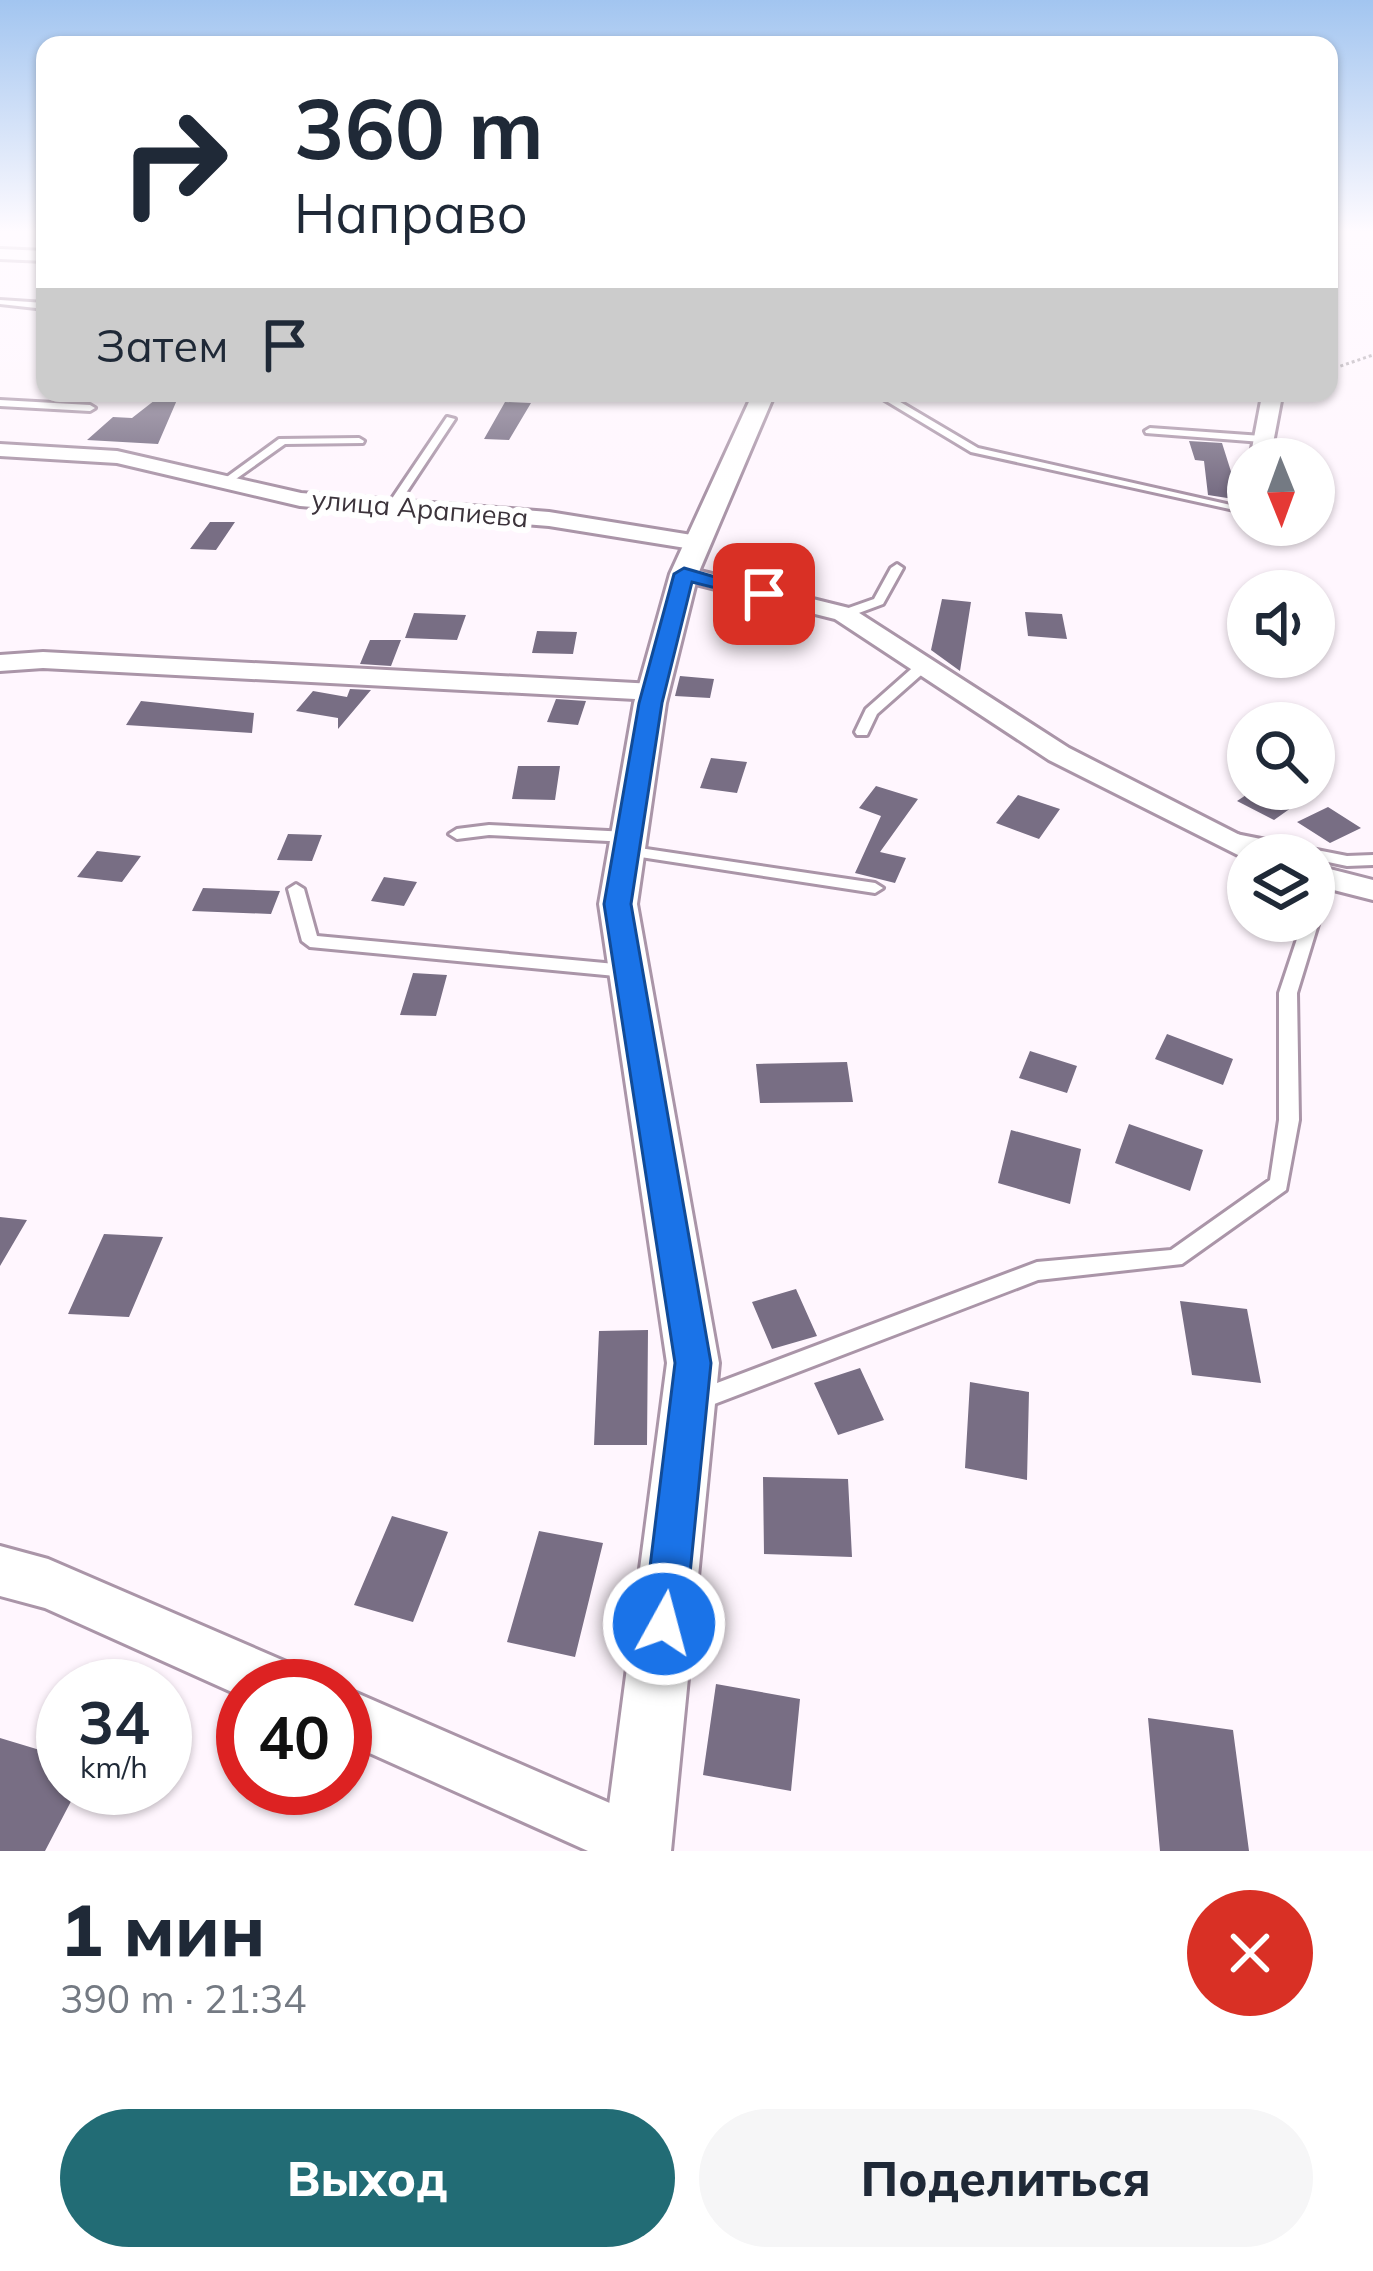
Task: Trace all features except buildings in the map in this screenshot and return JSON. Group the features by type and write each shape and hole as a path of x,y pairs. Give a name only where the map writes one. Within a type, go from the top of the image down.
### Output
{"street":[{"path":"372,1727 638,1848 693,1363 617,904 654,692 691,559 760,402"},
{"path":"1263,438 1270,402"},
{"name":"улица Арапиева","path":"0,450 117,457 229,479 300,499 549,519 691,559 844,614 1059,754 1227,838"},
{"path":"0,664 43,660 654,692"},
{"path":"1335,880 1373,890"},
{"path":"0,1571 48,1584 218,1659"}],"lane":[{"path":"893,402 975,450 1227,507"},
{"path":"0,404 90,408"},
{"path":"392,506 450,419"},
{"path":"1150,431 1227,443"},
{"path":"229,479 283,441 359,441"},
{"path":"844,614 879,601 897,568"},
{"path":"862,732 871,712 923,666"},
{"path":"457,834 489,830 627,844 874,888"},
{"path":"1224,837 1348,861 1373,860"},
{"path":"296,889 310,941 628,971"},
{"path":"690,1403 1037,1271 1175,1258 1280,1184 1288,1120 1288,993 1304,942"}],"path":[{"path":"1338,367 1373,355"}],"route":[{"path":"664,1624 693,1363 617,904 650,703 684,574 764,594"}]}
